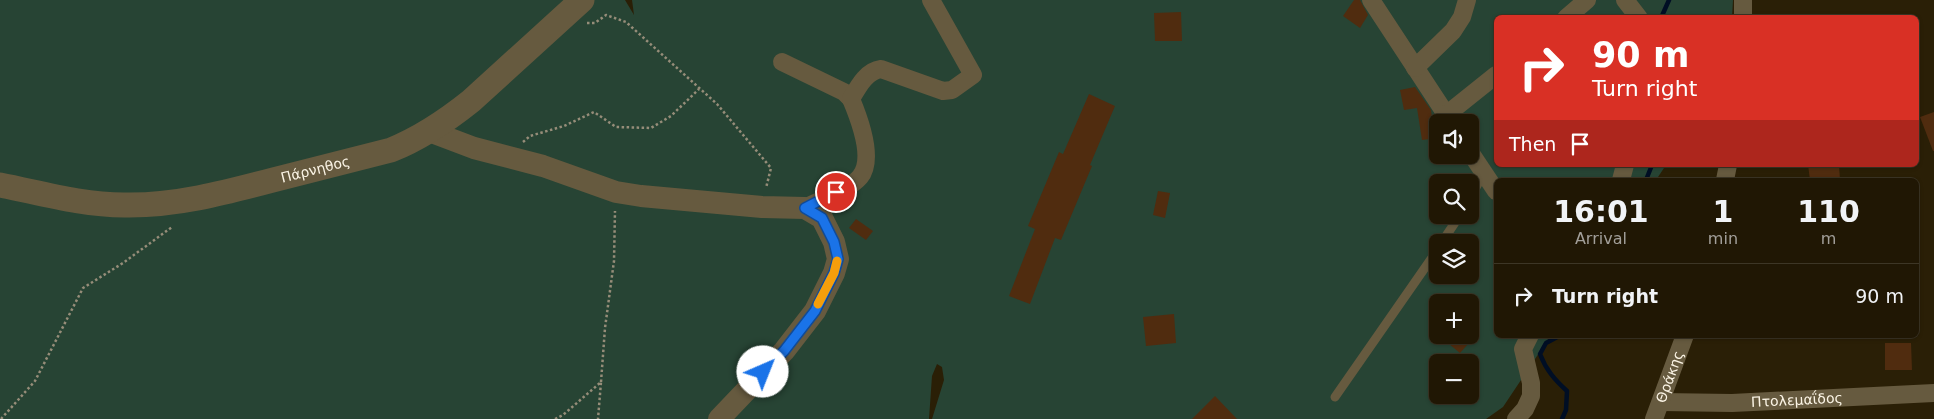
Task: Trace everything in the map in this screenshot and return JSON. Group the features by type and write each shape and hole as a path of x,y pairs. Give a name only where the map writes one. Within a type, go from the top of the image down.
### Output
{"main road":[{"name":"Πάρνηθος","path":"0,185 77,201 122,205 165,203 226,193 391,150 411,142 429,131 471,101 576,6"}],"street":[{"path":"851,98 868,74 875,70 888,71 943,91 952,90 974,75 931,0"},
{"path":"1371,0 1446,114"},
{"path":"1415,68 1453,31 1462,17 1467,0"},
{"path":"1570,15 1587,0"},
{"path":"1625,0 1637,15"},
{"path":"1743,0 1743,15"},
{"path":"429,131 474,148 543,166 616,192 762,207 805,208 851,184 860,177 865,168 867,158 865,145 851,98 844,92 782,62"},
{"path":"1454,114 1494,78"},
{"path":"1478,164 1494,188"},
{"path":"719,419 789,344 815,311 834,273 838,259 834,242 822,218 805,208"},
{"path":"1516,419 1531,396 1531,383 1523,349 1528,338"},
{"name":"Θράκης","path":"1654,419 1684,338"},
{"name":"Πτολεμαΐδος","path":"1661,402 1732,403 1934,393"}],"lane":[{"path":"1479,182 1484,173"},
{"path":"1335,397 1429,262"}],"path":[{"path":"576,6 581,22 595,23 606,15 626,22 717,104 771,168 762,207"},
{"path":"507,157 530,136 564,126 594,112 616,127 651,128 671,116 700,88"},
{"path":"598,419 605,328 614,261 616,192"},
{"path":"1,419 35,381 84,288 123,263 172,227"},
{"path":"555,419 563,415 600,382"}],"green space":[{"path":"0,0 625,0 634,15 632,0 1733,0 1732,15 1494,15 1494,167 1665,167 1657,178 1494,178 1494,338 1549,338 1503,407 1486,419 932,419 944,380 942,367 937,364 932,376 929,419 0,419"}],"building":[{"path":"1354,0 1360,0 1368,15 1360,28 1343,16"},
{"path":"1181,12 1182,41 1155,41 1154,13"},
{"path":"1415,87 1431,110 1432,114 1429,114 1429,139 1422,140 1417,108 1404,110 1400,90"},
{"path":"1089,94 1115,106 1061,240 1055,238 1030,304 1009,296 1035,229 1028,226 1059,152 1063,154"},
{"path":"1934,112 1934,151 1933,151 1920,117"},
{"path":"1808,167 1839,167 1840,178 1810,178"},
{"path":"1158,191 1170,193 1165,218 1153,215"},
{"path":"856,219 873,231 866,240 849,228"},
{"path":"1174,314 1176,343 1146,346 1143,317"},
{"path":"1885,343 1911,343 1912,370 1885,370"},
{"path":"1449,344 1468,344 1460,353"},
{"path":"1215,396 1237,419 1192,419"}],"waterway":[{"path":"1662,15 1669,0"},
{"path":"1647,178 1651,167"},
{"path":"1555,338 1546,343 1540,354 1551,374 1567,391 1566,410 1562,419"}],"slow traffic":[{"path":"818,304 834,273 837,261"}],"route":[{"path":"763,372 784,351 815,311 834,273 838,259 834,242 822,218 805,208 836,192"}]}
